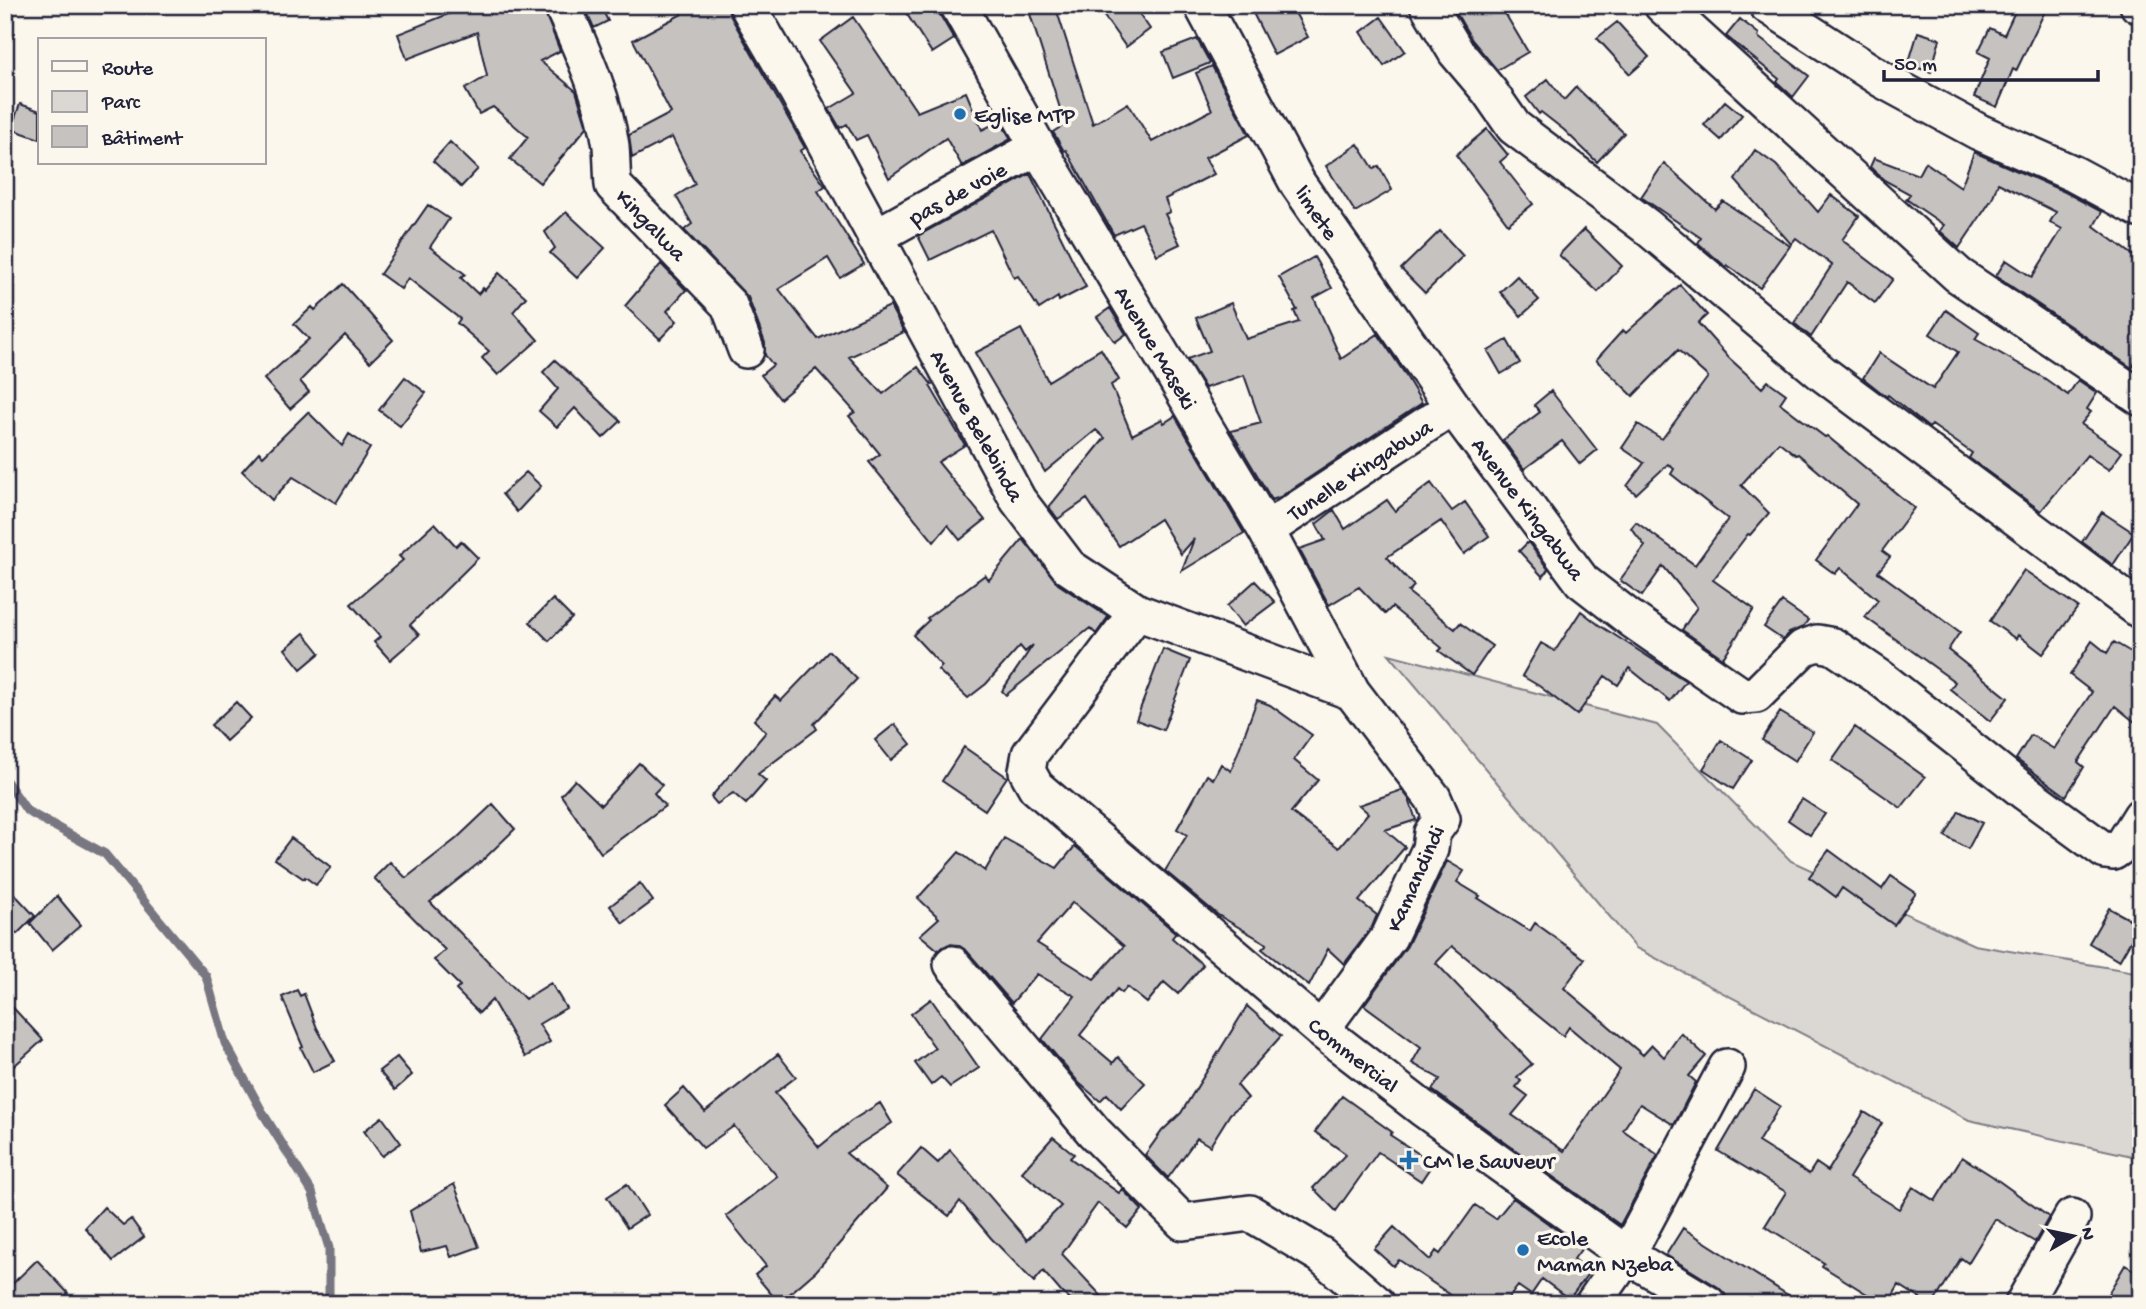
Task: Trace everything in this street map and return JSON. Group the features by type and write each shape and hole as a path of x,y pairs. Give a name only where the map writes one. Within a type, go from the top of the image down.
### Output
{"street":[{"name":"Kingalwa","path":"562,5 591,71 603,113 611,147 613,185 729,305 746,350"},
{"name":"Avenue Belebinda","path":"747,5 797,91 1018,500 1069,567 1137,612 1352,692"},
{"name":"Avenue Maseki","path":"958,5 1038,147 1266,530 1352,692"},
{"name":"limete","path":"1202,5 1298,184 1452,407"},
{"path":"1428,5 1456,52 1489,91 1514,127 1646,226 1822,373 2141,611"},
{"path":"1662,5 1958,275 2141,398"},
{"path":"1767,5 1882,80 1979,132 2074,174 2141,210"},
{"name":"pas de voie","path":"875,237 1038,147"},
{"name":"Tunelle Kingabwa","path":"1266,530 1452,407"},
{"name":"Avenue Kingabwa","path":"1452,407 1582,581 1736,694 1749,697 1756,695 1803,648 1817,643 1833,646 1879,677 2094,845 2113,852 2123,845 2141,816"},
{"name":"Commercial","path":"1137,612 1030,754 1027,771 1036,787 1321,1030 1422,1108 1627,1255 1708,1304"},
{"name":"Kamandindi","path":"1321,1030 1389,937 1430,849 1432,832 1442,819 1433,798 1352,692"},
{"path":"952,964 1094,1132 1183,1222 1250,1213 1321,1255 1377,1304"},
{"path":"1593,1304 1627,1255 1727,1067"},
{"path":"2024,1304 2072,1217"}],"green space":[{"path":"1389,654 1657,725 1791,861 1974,945 2141,973 2141,1158 1969,1120 1636,948"}],"building":[{"path":"471,5 542,5 560,51 540,61 576,91 587,127 540,183 510,159 528,137 493,107 479,114 465,89 487,76 477,32 407,59 398,34"},
{"path":"584,5 600,5 608,21 594,28"},
{"path":"678,5 727,5 730,15 805,148 800,151 825,186 818,191 864,264 840,278 828,258 779,289 818,339 890,306 904,332 849,357 883,394 918,367 932,385 930,386 965,445 938,462 985,520 960,540 948,525 934,542 869,462 880,454 849,416 855,412 816,369 780,399 761,375 773,365 765,355 765,343 748,297 684,230 692,224 676,196 695,184 672,137 632,158 629,135 671,113 633,40 682,14"},
{"path":"901,5 938,5 940,15 954,39 932,53"},
{"path":"1055,5 1093,124 1128,103 1152,142 1212,110 1196,73 1212,66 1249,135 1205,158 1214,174 1165,199 1170,212 1165,214 1180,244 1157,255 1141,223 1114,235 1053,132 1065,124 1030,14"},
{"path":"1096,5 1133,5 1150,29 1126,47"},
{"path":"1249,5 1291,5 1308,37 1274,55"},
{"path":"1463,5 1500,5 1528,52 1497,70 1472,40 1455,11"},
{"path":"2018,5 2048,5 2016,71 2013,69 1997,107 1974,97 1990,58 1978,52 1990,28 2004,35"},
{"path":"853,17 917,112 966,92 982,130 1000,121 1011,139 962,166 946,138 889,178 867,135 856,140 847,124 840,128 829,109 856,93 820,41"},
{"path":"1381,17 1405,51 1384,66 1361,32"},
{"path":"1740,19 1759,34 1758,37 1809,76 1793,97 1777,82 1779,79 1726,36"},
{"path":"1617,22 1649,57 1630,74 1597,38"},
{"path":"1918,32 1940,39 1931,72 1908,65"},
{"path":"1197,39 1210,63 1173,78 1163,52"},
{"path":"1548,79 1564,100 1576,87 1624,133 1597,162 1564,130 1541,112 1539,114 1526,97"},
{"path":"1725,101 1742,115 1721,140 1704,125"},
{"path":"20,104 38,110 38,138 11,129"},
{"path":"1487,129 1508,155 1500,162 1533,204 1508,224 1456,155"},
{"path":"450,142 478,169 461,187 433,161"},
{"path":"1358,144 1374,169 1379,166 1392,190 1355,212 1326,166"},
{"path":"1755,150 1776,165 1818,212 1831,195 1859,216 1842,240 1893,279 1875,303 1847,282 1811,337 1794,323 1832,265 1796,238 1791,244 1735,180"},
{"path":"1974,152 2065,192 2102,212 2094,226 2141,261 2141,352 2132,368 1996,276 2006,260 2032,277 2062,229 2050,222 2056,212 1998,183 1992,199 1959,248 1940,231 1944,225 1906,199 1910,194 1884,180 1870,167 1874,158 1918,175 1925,162 1961,187"},
{"path":"1664,163 1715,209 1723,201 1790,246 1760,288 1727,265 1726,267 1698,243 1701,238 1641,197"},
{"path":"1030,174 1086,287 1059,301 1058,297 1039,309 1018,276 1014,278 991,230 930,260 918,236"},
{"path":"428,205 449,219 430,247 465,274 461,278 478,294 483,288 485,290 499,273 526,297 513,312 538,340 498,375 482,358 489,351 457,323 460,319 408,278 401,289 380,274"},
{"path":"566,212 605,248 577,278 550,253 555,248 545,232"},
{"path":"1584,229 1622,266 1598,292 1559,255"},
{"path":"1440,231 1463,256 1425,293 1401,269"},
{"path":"1314,257 1332,288 1314,298 1341,359 1378,334 1422,403 1272,500 1231,431 1261,423 1244,375 1205,388 1187,359 1210,351 1196,318 1231,303 1246,339 1299,322 1294,311 1297,310 1279,277"},
{"path":"661,264 686,290 667,311 677,321 660,339 625,306"},
{"path":"1517,276 1539,300 1521,316 1500,292"},
{"path":"343,284 393,340 370,362 345,335 300,381 309,392 290,409 264,379 309,339 294,324 312,307 315,310"},
{"path":"1680,285 1707,315 1698,323 1729,358 1762,388 1768,381 1786,394 1780,403 1827,436 1914,508 1882,551 1890,557 1878,572 1960,632 1948,650 2008,698 1990,721 1950,689 1955,682 1865,617 1878,600 1840,568 1835,574 1816,560 1857,504 1798,454 1779,442 1741,485 1769,513 1750,535 1748,534 1713,580 1754,609 1723,658 1682,630 1697,607 1663,566 1642,596 1620,580 1645,546 1631,528 1636,522 1695,565 1728,519 1671,474 1674,469 1668,464 1636,494 1627,486 1644,463 1622,448 1638,424 1662,439 1708,377 1678,350 1633,396 1596,360 1623,330 1626,333"},
{"path":"1110,308 1126,334 1115,342 1097,317"},
{"path":"1946,310 1979,333 1975,339 2044,378 2068,395 2078,380 2097,393 2087,409 2091,412 2081,424 2122,452 2109,470 2087,455 2041,511 1969,458 1972,453 1932,425 1929,428 1863,378 1879,353 1933,389 1958,352 1930,334"},
{"path":"1021,329 1048,381 1101,349 1119,380 1111,385 1132,435 1162,419 1164,423 1175,416 1244,533 1182,571 1194,539 1181,554 1160,519 1119,546 1087,499 1058,519 1049,507 1105,438 1096,430 1045,472 975,353"},
{"path":"1507,340 1520,363 1501,374 1488,351"},
{"path":"555,360 621,421 603,438 575,408 557,427 539,411 558,389 543,372"},
{"path":"405,377 426,393 400,426 379,410"},
{"path":"1551,391 1597,450 1580,464 1562,441 1524,469 1503,440 1540,412 1534,405"},
{"path":"308,412 342,446 349,434 370,448 336,503 293,477 272,500 242,471 259,452 263,456"},
{"path":"526,472 541,486 517,512 502,494"},
{"path":"1431,483 1452,511 1465,502 1489,536 1464,554 1441,521 1387,557 1414,586 1408,592 1455,629 1460,623 1492,646 1472,675 1439,651 1442,648 1392,607 1385,614 1359,587 1329,605 1299,549 1325,540 1316,524 1334,510 1345,529 1387,500 1395,511"},
{"path":"2102,512 2134,533 2113,565 2082,542"},
{"path":"435,523 456,546 461,541 478,558 410,625 419,635 390,660 374,642 380,637 351,604 403,560 399,556"},
{"path":"1023,539 1058,584 1108,617 1096,634 1090,628 1006,695 1002,691 1033,645 1025,652 1020,646 986,684 968,698 938,670 942,666 913,635 929,620 927,618 985,575 989,580"},
{"path":"1528,542 1548,569 1543,577 1519,551"},
{"path":"2024,570 2078,607 2043,654 2018,635 2016,639 1990,621"},
{"path":"1255,581 1275,602 1243,626 1227,606"},
{"path":"553,599 572,618 549,641 530,622"},
{"path":"1782,602 1808,620 1803,627 1789,633 1783,640 1764,627"},
{"path":"1581,611 1686,681 1670,701 1629,668 1618,685 1605,676 1577,715 1522,676 1541,643 1555,651"},
{"path":"304,633 320,653 301,669 285,649"},
{"path":"2092,641 2107,653 2114,642 2141,658 2141,727 2115,706 2078,762 2084,767 2066,796 2016,759 2031,735 2054,749 2092,692 2070,675"},
{"path":"1163,649 1190,660 1163,730 1136,720"},
{"path":"829,651 857,679 814,724 817,729 758,774 766,781 746,804 733,793 717,804 711,797 766,732 754,720 775,696 781,701"},
{"path":"1257,700 1270,705 1312,735 1294,760 1318,780 1291,812 1339,848 1368,813 1359,805 1402,790 1409,799 1416,820 1385,830 1405,847 1359,901 1377,915 1372,927 1344,964 1328,949 1309,986 1262,949 1267,944 1218,915 1165,871 1187,835 1177,829 1207,775 1213,779 1221,764 1231,771"},
{"path":"236,702 251,718 226,741 211,725"},
{"path":"1780,712 1813,732 1795,761 1762,740"},
{"path":"895,724 911,744 891,760 875,740"},
{"path":"1855,727 1925,777 1901,808 1832,760"},
{"path":"1721,740 1752,760 1733,789 1703,769"},
{"path":"964,747 1007,777 985,810 942,781"},
{"path":"639,763 662,785 654,793 665,806 601,853 561,795 575,780 601,805"},
{"path":"1802,799 1825,814 1810,835 1788,820"},
{"path":"493,804 515,829 484,859 430,902 525,999 551,983 566,1008 539,1024 550,1042 525,1057 492,1000 479,1013 456,990 460,986 434,960 445,950 374,878 390,862 406,878 456,839"},
{"path":"1959,811 1982,823 1968,849 1945,836"},
{"path":"291,838 331,867 316,885 275,859"},
{"path":"1004,838 1057,868 1075,846 1176,933 1172,938 1203,965 1178,994 1164,982 1147,1003 1127,987 1122,993 1117,989 1080,1035 1113,1063 1118,1057 1145,1083 1121,1109 1107,1094 1100,1101 1079,1083 1042,1039 1075,996 1037,974 1012,1003 967,951 958,945 949,944 938,950 920,935 939,918 918,898 959,852 985,871","holes":["1073,902 1124,946 1094,979 1037,943"]},
{"path":"1829,850 1882,889 1891,876 1916,893 1894,925 1842,888 1836,897 1809,877"},
{"path":"1447,861 1464,871 1457,882 1480,896 1478,898 1530,931 1535,923 1585,959 1564,988 1643,1055 1652,1045 1664,1057 1681,1033 1706,1056 1689,1076 1696,1082 1674,1125 1640,1104 1623,1130 1658,1155 1620,1225 1432,1090 1440,1079 1412,1063 1421,1047 1364,1005 1407,946","holes":["1452,946 1563,1036 1569,1027 1620,1070 1564,1151 1512,1115 1528,1096 1516,1087 1521,1081 1517,1077 1532,1064 1436,963"]},
{"path":"640,883 653,901 623,923 610,906"},
{"path":"5,884 35,916 17,934 5,921"},
{"path":"57,896 81,925 52,950 30,923"},
{"path":"2109,908 2140,925 2119,961 2089,943"},
{"path":"297,990 300,996 304,994 317,1028 335,1061 313,1072 282,997"},
{"path":"5,999 43,1040 5,1074"},
{"path":"931,999 979,1068 950,1087 941,1077 931,1085 915,1063 935,1048 911,1014"},
{"path":"1247,1006 1281,1036 1237,1085 1248,1098 1230,1114 1210,1146 1197,1138 1168,1178 1145,1155 1162,1131 1181,1113"},
{"path":"778,1054 796,1077 775,1093 819,1147 851,1121 880,1103 892,1123 846,1153 887,1188 816,1271 779,1303 755,1275 766,1266 726,1216 777,1176 734,1126 703,1148 665,1105 684,1088 705,1112"},
{"path":"397,1057 412,1075 395,1090 379,1071"},
{"path":"1754,1089 1780,1106 1758,1142 1809,1174 1816,1163 1828,1171 1864,1112 1882,1123 1849,1178 1899,1209 1913,1187 1935,1201 1962,1157 2049,1217 2035,1242 1995,1219 1968,1263 1961,1258 1933,1304 1899,1285 1888,1304 1883,1304 1765,1226 1786,1192 1718,1151"},
{"path":"1342,1096 1392,1132 1390,1135 1433,1163 1421,1181 1378,1152 1336,1211 1313,1188 1346,1154 1315,1132"},
{"path":"382,1117 401,1143 382,1156 364,1131"},
{"path":"1053,1137 1074,1154 1070,1158 1119,1193 1122,1189 1142,1210 1127,1228 1098,1203 1062,1254 1109,1304 1075,1304 1043,1271 1034,1282 960,1201 949,1216 897,1175 921,1148 938,1163 950,1150 1027,1240 1061,1206 1022,1172"},
{"path":"454,1184 479,1247 451,1257 447,1246 421,1252 410,1211"},
{"path":"627,1184 647,1215 627,1228 607,1197"},
{"path":"1513,1198 1582,1248 1574,1259 1590,1271 1569,1299 1542,1279 1531,1295 1518,1286 1504,1304 1464,1304 1399,1260 1393,1266 1374,1249 1394,1227 1430,1260 1436,1251 1440,1254 1475,1205 1496,1219"},
{"path":"104,1207 123,1225 131,1219 144,1237 113,1261 85,1228"},
{"path":"1683,1228 1802,1304 1728,1303 1725,1294 1718,1287 1666,1255"},
{"path":"37,1260 68,1293 58,1304 5,1304 5,1291"},
{"path":"2125,1265 2141,1274 2141,1304 2102,1304"}],"waterway":[{"path":"5,779 27,811 105,854 206,976 225,1043 264,1115 312,1192 329,1248 329,1304"}],"place":[{"name":"Eglise MTP","path":"960,114"},
{"name":"CM le Sauveur","path":"1409,1160"},
{"name":"Ecole Maman Nzeba","path":"1523,1250"}]}
